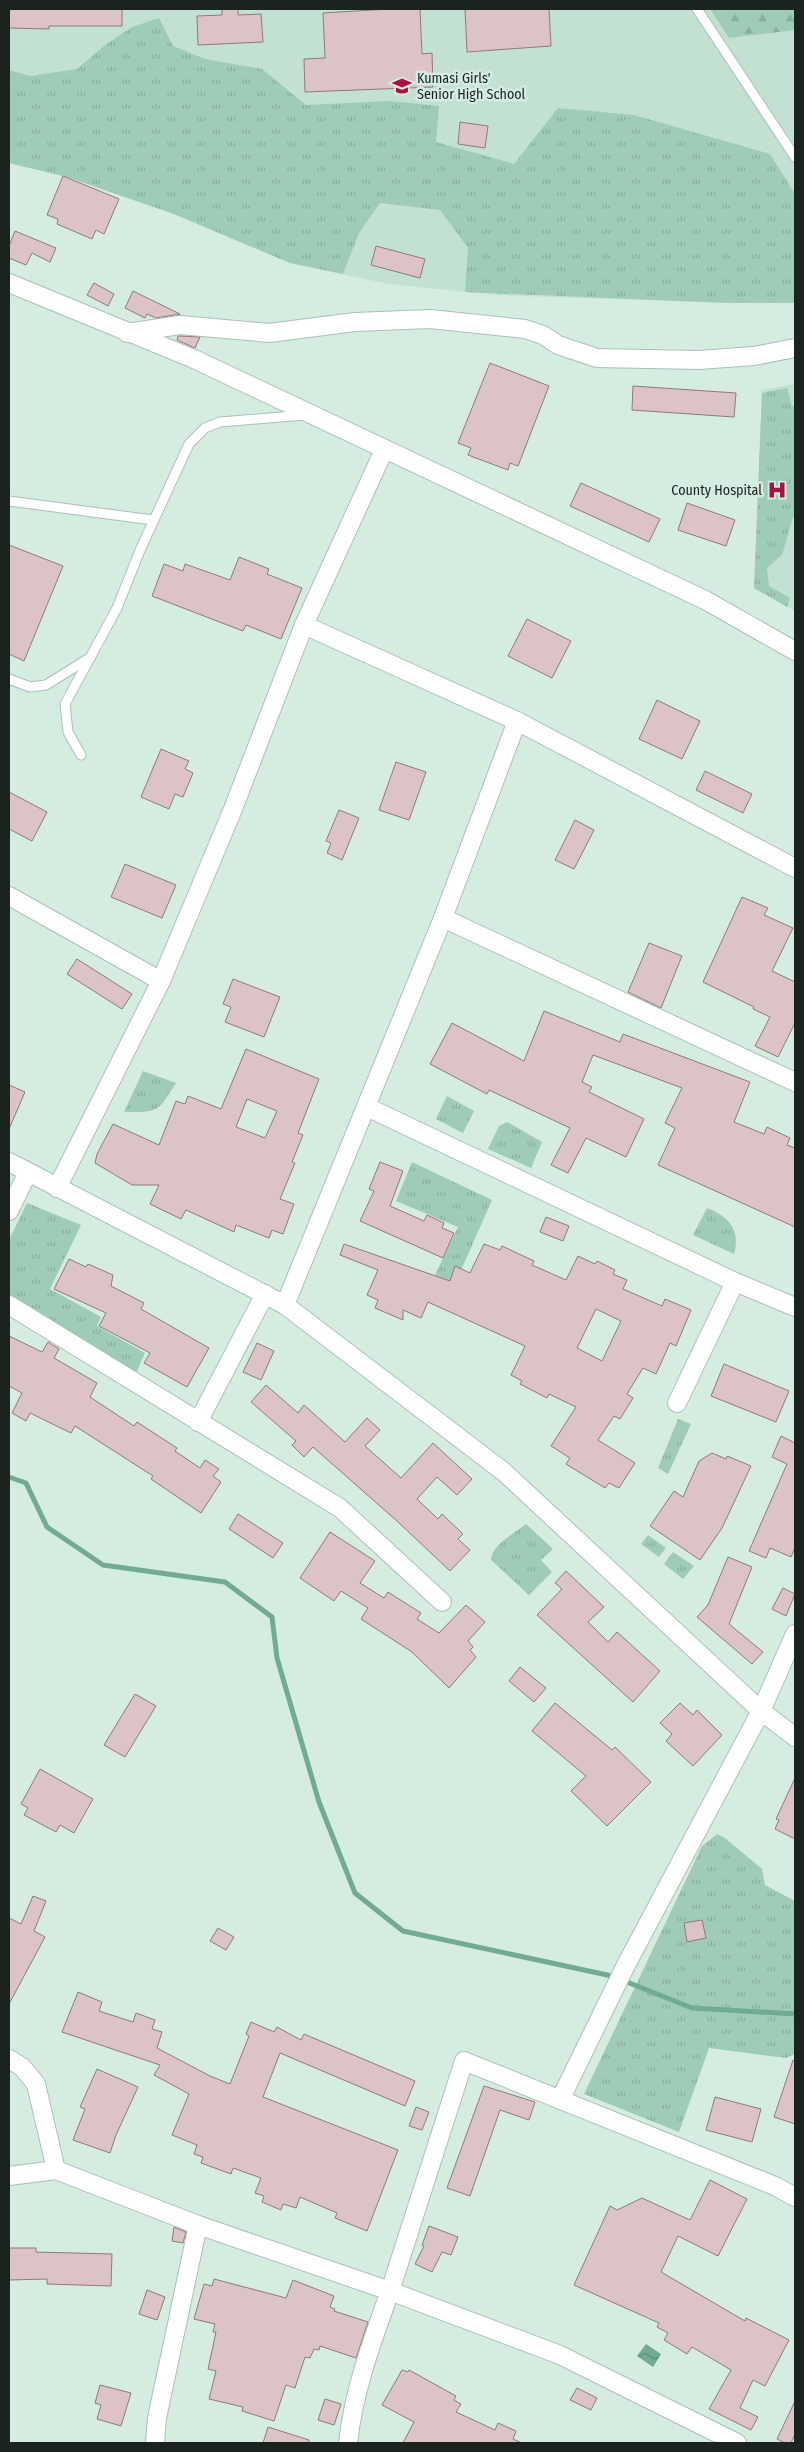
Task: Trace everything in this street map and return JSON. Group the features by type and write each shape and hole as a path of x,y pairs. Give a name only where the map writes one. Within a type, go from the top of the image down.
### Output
{"street":[{"path":"9,283 194,360 310,414 705,600 795,651"},
{"path":"126,333 180,325 269,333 355,322 430,319 524,330 543,335 558,345 597,358 699,360 754,356 795,348"},
{"path":"57,1188 161,981 232,809 304,625 384,450"},
{"path":"304,625 517,721 795,868"},
{"path":"285,1305 443,918 517,721"},
{"path":"9,896 161,981"},
{"path":"443,918 795,1082"},
{"path":"367,1107 735,1282 795,1307"},
{"path":"9,1162 285,1305 504,1472 761,1712 795,1737"},
{"path":"9,1211 28,1172"},
{"path":"677,1403 735,1282"},
{"path":"198,1422 265,1294"},
{"path":"9,1305 340,1508 442,1602"},
{"path":"560,2100 626,1965 761,1712 795,1634"},
{"path":"9,2059 22,2067 36,2084 56,2170"},
{"path":"348,2443 352,2408 363,2369 464,2062 775,2186 795,2197"},
{"path":"9,2176 56,2170 198,2225 390,2291 560,2355 737,2443"},
{"path":"155,2443 157,2418 198,2225"}],"lane":[{"path":"697,9 795,157"},
{"path":"81,756 68,732 66,704 117,608 153,520 189,444 205,428 220,422 310,414"},
{"path":"9,501 153,520"},
{"path":"9,680 30,687 46,685 91,656"}],"shaded area":[{"name":"Kumasi Girls' Senior High School","path":"9,9 795,9 795,303 727,303 496,295 389,284 290,263 174,214 67,177 9,163"},
{"name":"County Hospital","path":"795,384 795,611 754,588 762,390"}],"green space":[{"path":"710,9 795,9 795,30 729,38"},
{"path":"159,18 173,46 205,59 262,69 306,105 390,101 439,106 436,142 514,164 558,108 634,115 770,154 795,194 795,303 727,303 465,292 468,248 440,210 380,203 359,233 343,274 290,263 174,214 67,177 9,163 9,70 30,76 77,69 104,46 132,27"},
{"name":"County Hospital","path":"787,388 792,406 795,406 795,517 793,517 782,555 767,568 769,586 790,598 787,607 754,588 762,393"},
{"path":"143,1071 176,1083 165,1100 156,1109 144,1112 124,1112"},
{"path":"447,1096 474,1111 463,1133 436,1119"},
{"path":"507,1122 542,1142 531,1168 488,1149 499,1126"},
{"path":"412,1162 492,1200 455,1284 435,1275 458,1227 396,1201"},
{"path":"27,1203 81,1225 50,1289 101,1317 97,1326 145,1353 134,1377 9,1295 9,1240"},
{"path":"707,1208 721,1215 731,1225 736,1238 734,1254 693,1235"},
{"path":"678,1419 691,1424 668,1474 658,1468"},
{"path":"526,1524 553,1549 541,1560 552,1572 529,1595 491,1560 499,1544"},
{"path":"648,1535 666,1548 659,1557 641,1544"},
{"path":"673,1552 694,1566 683,1579 664,1564"},
{"path":"717,1834 725,1838 762,1869 765,1885 795,1901 795,2054 786,2058 709,2048 679,2132 584,2094 702,1846"}],"water":[{"path":"646,2344 661,2354 653,2367 637,2356"}],"building":[{"path":"9,9 122,9 122,26 49,26 49,29 9,28"},
{"path":"222,9 238,9 238,15 261,14 263,42 198,45 197,16 222,15"},
{"path":"420,9 422,54 432,53 433,87 305,92 304,59 325,58 323,13"},
{"path":"465,9 549,9 551,46 467,52"},
{"path":"460,122 488,126 485,148 458,144"},
{"path":"63,176 119,199 104,234 96,230 92,239 57,224 58,219 47,215"},
{"path":"15,231 56,248 50,262 32,253 26,265 9,258 9,246"},
{"path":"376,246 425,259 420,278 371,265"},
{"path":"94,283 114,294 108,306 87,295"},
{"path":"133,291 180,314 156,318 147,314 145,318 125,308"},
{"path":"178,336 200,337 195,348 177,340"},
{"path":"490,363 549,386 518,466 510,463 508,470 468,455 471,448 458,443"},
{"path":"633,386 736,393 734,417 632,410"},
{"path":"581,483 660,519 649,542 570,506"},
{"path":"687,503 735,520 726,546 678,530"},
{"path":"9,545 63,566 24,661 9,654"},
{"path":"239,557 269,569 267,574 302,588 281,639 246,625 243,631 152,596 164,564 183,571 185,564 230,580"},
{"path":"527,619 571,641 552,678 508,656"},
{"path":"657,700 700,721 682,759 639,739"},
{"path":"161,749 189,761 185,769 193,773 183,797 175,794 169,809 141,797"},
{"path":"396,762 426,772 409,820 379,810"},
{"path":"705,771 752,794 743,813 696,790"},
{"path":"9,792 47,812 32,841 9,829"},
{"path":"339,810 359,818 342,860 327,853 331,843 326,841"},
{"path":"575,820 594,830 574,869 555,860"},
{"path":"125,864 176,885 162,918 111,897"},
{"path":"742,897 768,908 764,915 793,928 772,971 795,982 795,1023 778,1057 755,1046 770,1017 703,982"},
{"path":"649,943 682,956 661,1008 628,992"},
{"path":"77,959 132,994 122,1009 67,974"},
{"path":"233,979 280,997 264,1037 225,1022 231,1007 223,1004"},
{"path":"544,1011 620,1042 623,1034 750,1082 734,1122 764,1134 767,1127 790,1138 787,1145 795,1148 795,1227 658,1165 675,1128 665,1123 682,1088 593,1055 582,1082 592,1087 589,1092 644,1119 626,1157 586,1138 568,1173 551,1165 570,1128 489,1090 487,1094 430,1064 452,1023 524,1061"},
{"path":"246,1049 319,1079 298,1133 303,1135 292,1162 295,1163 280,1199 294,1204 283,1234 272,1230 269,1238 236,1225 234,1232 186,1210 181,1219 150,1204 159,1185 132,1185 95,1163 97,1154 113,1124 159,1145 176,1101 185,1104 188,1096 221,1109","holes":["247,1099 277,1111 265,1138 236,1127"]},
{"path":"9,1085 25,1092 9,1129"},
{"path":"380,1162 403,1171 390,1206 424,1221 427,1215 444,1223 442,1228 454,1233 443,1258 360,1221 374,1191 369,1189"},
{"path":"546,1217 569,1226 563,1241 540,1232"},
{"path":"344,1244 450,1281 455,1266 470,1273 484,1244 500,1250 502,1246 534,1261 532,1265 566,1280 578,1256 595,1264 597,1261 615,1270 613,1274 627,1280 623,1289 662,1306 665,1299 691,1310 676,1346 670,1343 656,1374 643,1368 627,1394 633,1398 620,1419 614,1416 598,1440 635,1463 619,1488 609,1483 605,1488 566,1464 570,1458 551,1446 576,1407 549,1394 547,1398 520,1384 522,1381 511,1375 525,1346 428,1302 421,1318 403,1310 403,1320 375,1308 378,1300 367,1295 378,1270 340,1255","holes":["596,1309 621,1321 602,1361 577,1348"]},
{"path":"69,1259 86,1267 88,1264 113,1275 111,1286 144,1303 141,1309 209,1348 187,1387 144,1363 150,1353 99,1326 106,1313 54,1289"},
{"path":"9,1336 42,1352 48,1342 59,1349 54,1358 97,1383 90,1397 134,1426 137,1422 177,1448 175,1451 200,1468 205,1460 219,1469 213,1476 221,1482 201,1513 151,1479 153,1476 75,1426 71,1433 30,1413 26,1421 12,1413 22,1393 9,1386"},
{"path":"257,1343 274,1351 261,1380 243,1372"},
{"path":"724,1364 789,1391 776,1422 711,1396"},
{"path":"266,1385 298,1413 304,1405 345,1442 367,1418 380,1430 365,1446 401,1478 433,1443 472,1479 457,1495 437,1477 417,1499 438,1519 442,1514 463,1534 458,1539 470,1550 450,1571 397,1521 313,1447 304,1457 292,1445 296,1441 251,1402"},
{"path":"781,1436 795,1443 795,1548 791,1557 770,1548 766,1558 749,1551 787,1464 772,1457"},
{"path":"712,1453 726,1459 727,1456 751,1466 722,1528 700,1560 650,1526 674,1491 683,1497 699,1461"},
{"path":"238,1514 283,1543 273,1558 229,1529"},
{"path":"330,1532 375,1561 360,1583 384,1598 388,1592 421,1613 417,1619 439,1633 466,1605 485,1622 468,1641 473,1647 470,1650 476,1657 449,1688 412,1652 361,1619 368,1608 341,1591 334,1601 300,1578"},
{"path":"728,1557 752,1567 729,1624 763,1652 752,1664 697,1617 708,1605"},
{"path":"566,1571 604,1607 588,1622 608,1642 617,1632 660,1671 633,1702 537,1615 562,1589 555,1583"},
{"path":"783,1588 795,1594 786,1616 772,1609"},
{"path":"520,1667 546,1688 534,1702 509,1681"},
{"path":"135,1694 156,1706 125,1757 104,1745"},
{"path":"555,1703 612,1750 615,1747 651,1782 607,1826 571,1791 586,1776 532,1731"},
{"path":"680,1703 693,1715 697,1710 722,1735 693,1766 666,1741 672,1734 660,1723"},
{"path":"40,1769 93,1799 74,1833 60,1825 56,1832 24,1815 28,1808 21,1804"},
{"path":"795,1778 795,1839 775,1829 779,1820 776,1819"},
{"path":"33,1896 46,1901 34,1931 45,1937 9,2004 9,1918 21,1924"},
{"path":"702,1920 706,1938 687,1942 684,1923"},
{"path":"218,1928 234,1937 226,1950 210,1941"},
{"path":"78,1992 102,2002 99,2011 133,2022 136,2013 155,2020 152,2029 162,2032 157,2048 210,2076 230,2084 249,2036 246,2034 251,2022 274,2032 277,2027 301,2040 304,2034 415,2081 405,2106 280,2053 263,2097 398,2150 367,2231 335,2218 337,2213 300,2197 296,2208 283,2204 281,2210 262,2202 264,2196 255,2193 261,2178 233,2168 231,2174 201,2163 203,2157 194,2154 197,2145 172,2135 189,2094 154,2075 160,2065 62,2032"},
{"path":"793,2060 795,2061 795,2124 774,2117"},
{"path":"97,2069 138,2087 116,2135 110,2153 73,2140 85,2109 80,2107"},
{"path":"484,2086 535,2102 529,2120 500,2110 470,2196 447,2188"},
{"path":"715,2097 761,2109 752,2142 706,2130"},
{"path":"416,2107 429,2112 422,2130 409,2126"},
{"path":"710,2180 747,2199 718,2256 678,2236 661,2272 745,2321 746,2318 789,2340 765,2386 753,2380 740,2408 758,2417 751,2430 709,2409 731,2370 692,2347 687,2354 664,2340 668,2333 657,2327 659,2323 574,2285 610,2206 617,2210 642,2198 690,2220"},
{"path":"429,2226 458,2237 451,2255 442,2252 432,2272 415,2264 424,2246 422,2245"},
{"path":"174,2227 186,2232 183,2243 172,2241"},
{"path":"9,2248 36,2248 36,2252 112,2254 111,2286 47,2284 47,2279 9,2280"},
{"path":"214,2279 286,2298 293,2280 334,2296 330,2307 335,2309 334,2311 368,2322 356,2358 320,2346 319,2350 314,2349 310,2358 305,2357 295,2388 286,2385 274,2421 242,2411 243,2407 209,2399 216,2371 208,2369 216,2332 213,2332 215,2324 194,2319 204,2284 212,2286"},
{"path":"147,2290 165,2297 157,2320 139,2314"},
{"path":"402,2370 408,2372 409,2370 456,2396 454,2400 461,2404 456,2412 495,2430 498,2423 516,2431 513,2439 522,2443 403,2443 414,2422 382,2405"},
{"path":"100,2385 131,2393 121,2426 97,2419 101,2405 95,2403"},
{"path":"577,2388 597,2398 591,2410 570,2400"},
{"path":"325,2399 341,2404 334,2425 318,2420"},
{"path":"795,2401 795,2434 791,2443 785,2443 777,2439"},
{"path":"268,2427 309,2440 309,2443 263,2443"}],"waterway":[{"path":"9,1477 26,1483 47,1527 103,1565 225,1582 272,1617 277,1658 319,1802 355,1893 403,1931 612,1976 692,2008 795,2014"}],"place":[{"name":"Kumasi Girls' Senior High School","path":"402,86"},
{"name":"County Hospital","path":"777,490"}]}
